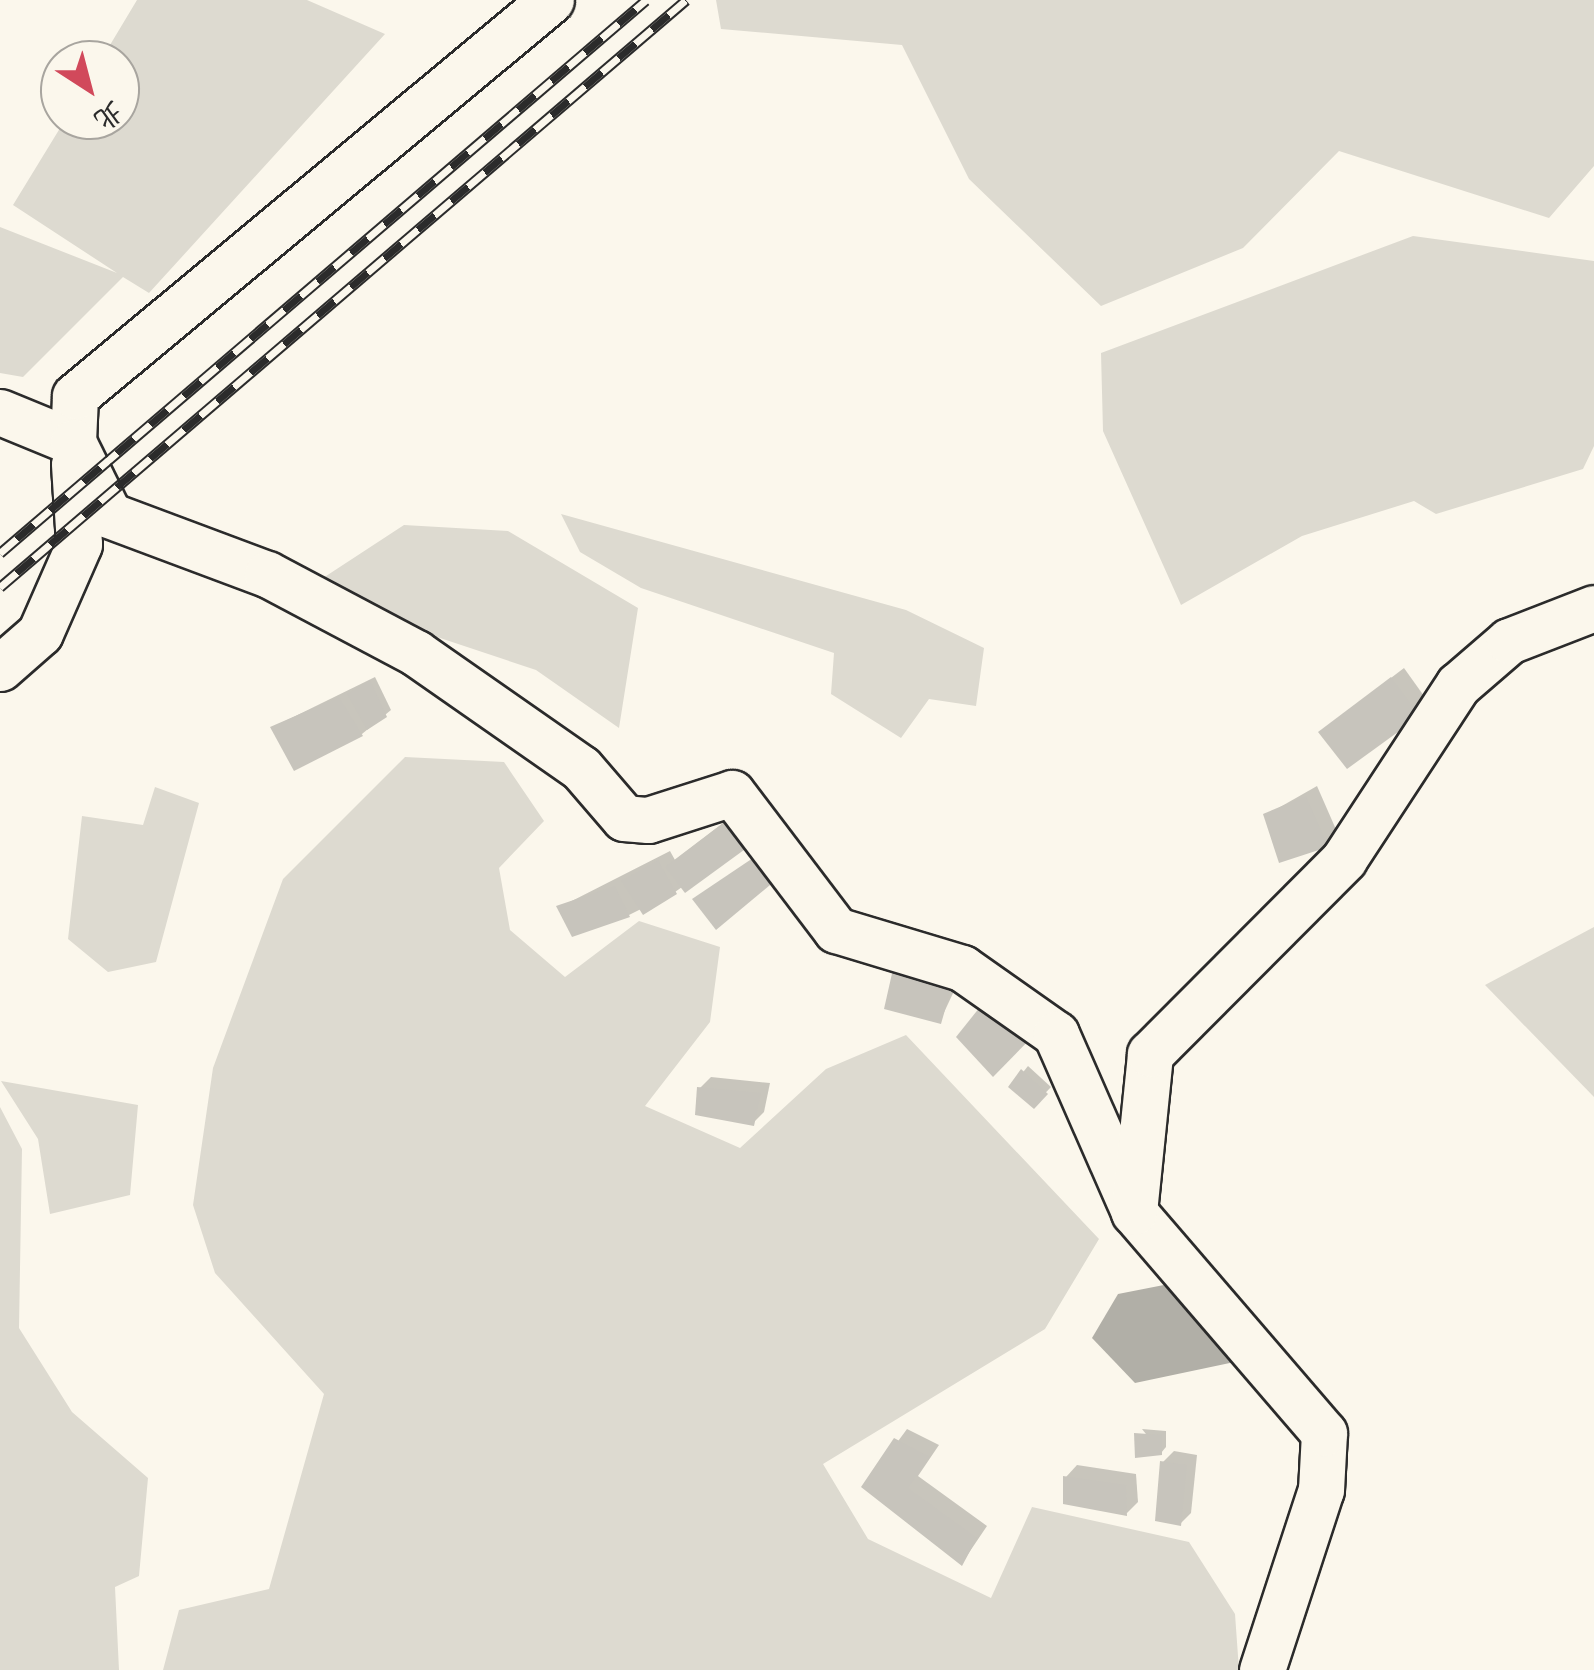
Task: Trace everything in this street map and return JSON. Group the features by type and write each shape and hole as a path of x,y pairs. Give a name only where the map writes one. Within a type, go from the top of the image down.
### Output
{"street":[{"path":"0,668 40,632 79,544 73,442 75,396 551,0"},
{"path":"0,412 73,442 108,515 267,574 416,653 581,768 624,818 648,820 732,792 836,930 962,968 1056,1034 1134,1212 1324,1433 1320,1490 1262,1670"},
{"path":"1134,1212 1150,1054 1344,859 1458,685 1509,641 1594,608"}],"shaded area":[{"path":"137,0 307,0 385,34 149,293 123,277 23,377 0,373 0,227 117,273 13,205 53,140 140,140 140,40 113,40"},
{"path":"716,0 1594,0 1594,166 1549,218 1339,151 1243,248 1101,306 969,179 902,45 721,29"},
{"path":"1413,236 1594,261 1594,446 1583,469 1436,514 1414,501 1302,536 1181,605 1103,431 1101,353"},
{"path":"561,514 906,610 984,648 976,706 929,699 901,738 831,694 834,653 641,588 580,552"},
{"path":"404,525 508,531 638,608 619,728 536,670 425,633 323,578"},
{"path":"405,757 504,762 544,821 499,868 510,930 565,977 639,921 720,947 710,1022 645,1106 740,1148 826,1069 906,1035 1099,1239 1045,1329 823,1464 868,1539 991,1598 1032,1507 1189,1542 1235,1614 1239,1670 163,1670 179,1610 269,1589 324,1394 215,1273 193,1205 213,1068 283,879"},
{"path":"155,787 199,803 156,962 108,972 68,939 82,816 143,825"},
{"path":"1594,927 1594,1097 1485,985"},
{"path":"1,1081 138,1105 130,1195 50,1214 38,1139"},
{"path":"0,1107 22,1149 19,1328 72,1412 148,1478 139,1576 115,1587 119,1670 0,1670"},
{"path":"1169,1284 1244,1360 1135,1383 1092,1338 1118,1294"}],"building":[{"path":"1391,677 1420,716 1347,769 1318,732"},
{"path":"370,680 387,717 367,730 347,694"},
{"path":"339,697 363,736 294,771 270,727"},
{"path":"1306,796 1328,847 1279,863 1263,814"},
{"path":"723,823 748,847 685,893 665,867"},
{"path":"756,856 776,880 716,930 692,899"},
{"path":"658,860 677,894 643,915 621,881"},
{"path":"615,886 630,917 572,937 556,906"},
{"path":"893,969 952,985 941,1024 884,1009"},
{"path":"988,997 1034,1035 993,1077 956,1037"},
{"path":"1021,1069 1048,1094 1034,1109 1008,1087"},
{"path":"697,1087 761,1093 754,1126 695,1115"},
{"path":"1134,1433 1162,1435 1162,1455 1135,1458"},
{"path":"894,1438 930,1457 908,1488 977,1538 962,1566 861,1487"},
{"path":"1160,1461 1187,1465 1181,1526 1155,1521"},
{"path":"1063,1476 1126,1485 1127,1516 1063,1504"}],"railway":[{"path":"0,553 646,0"},
{"path":"0,587 686,0"}]}
